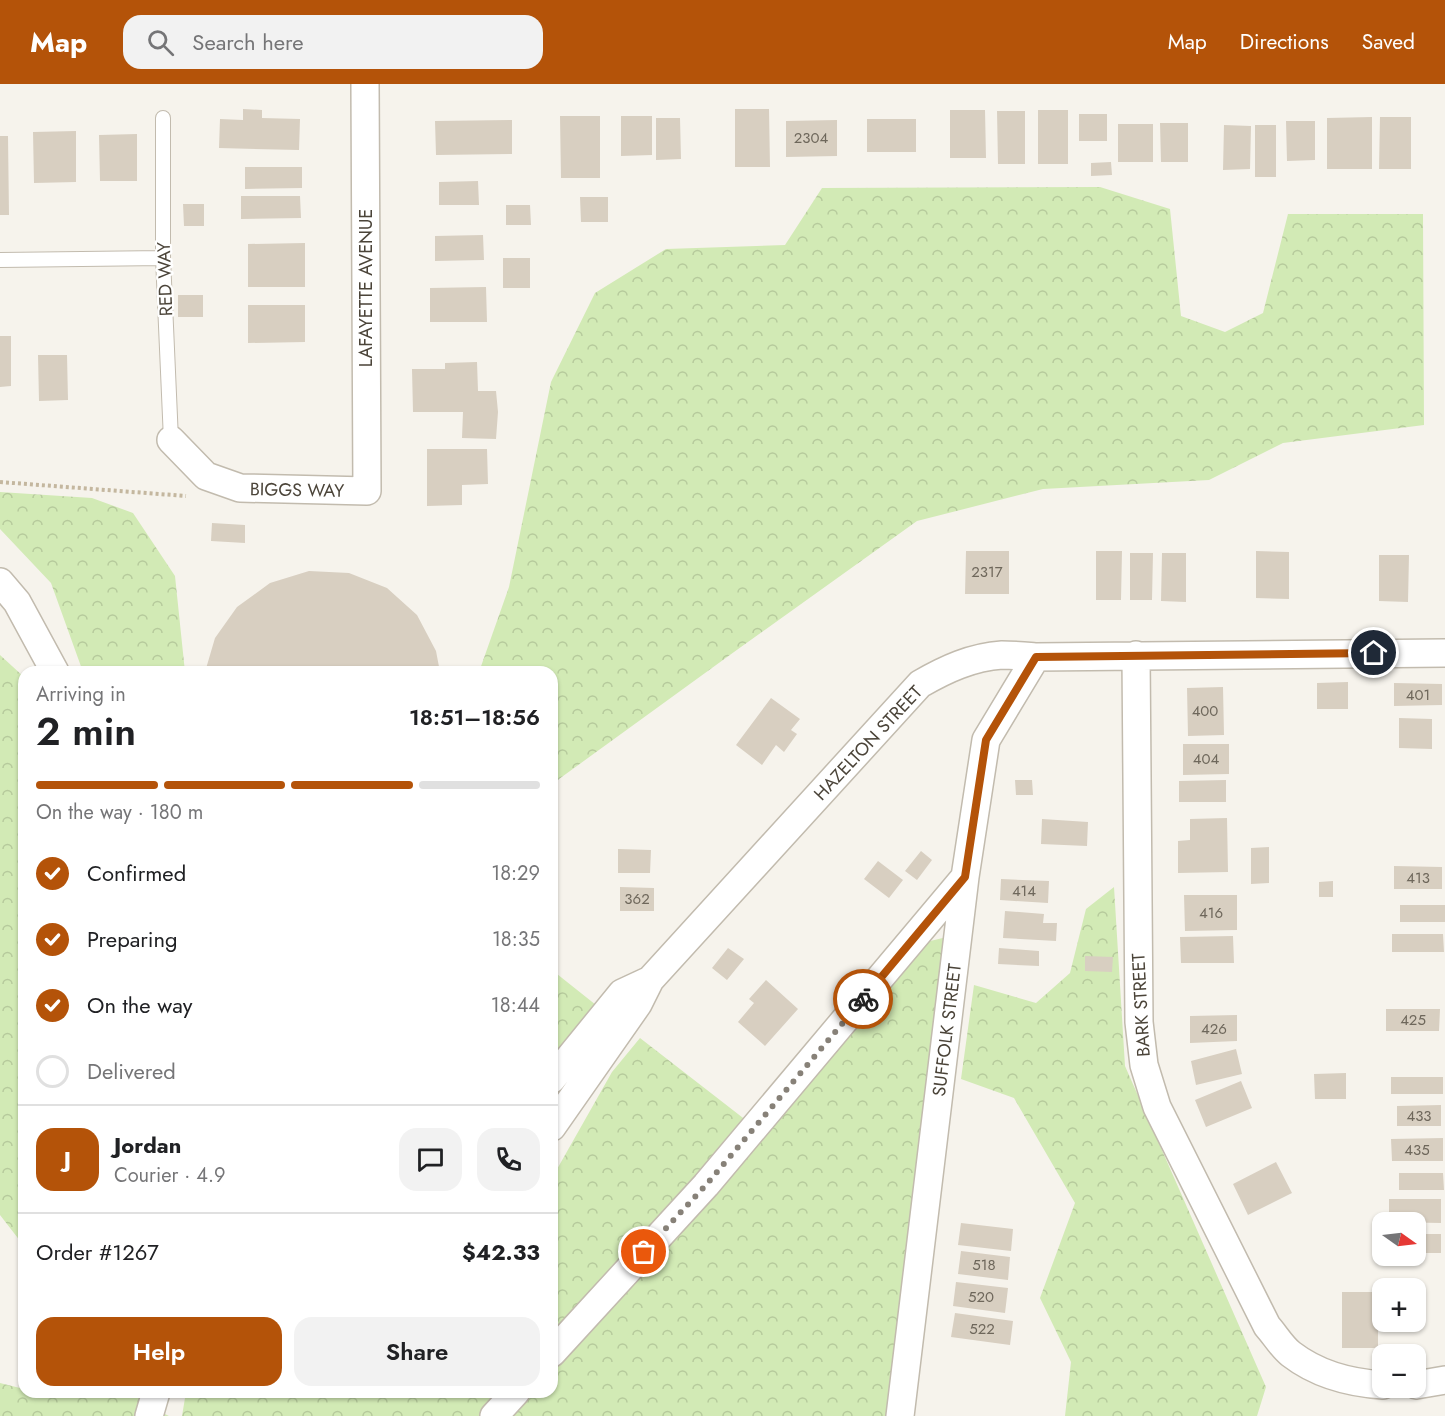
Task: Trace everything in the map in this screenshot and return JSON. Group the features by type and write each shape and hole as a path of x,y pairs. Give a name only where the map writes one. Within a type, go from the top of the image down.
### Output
{"street":[{"name":"LAFAYETTE AVENUE","path":"364,84 368,491"},
{"name":"BIGGS WAY","path":"171,440 206,476 240,488 368,491"},
{"path":"0,582 17,602 52,666"},
{"name":"HAZELTON STREET","path":"650,980 920,684 958,664 1001,655 1036,657 1445,653"},
{"name":"BARK STREET","path":"1136,655 1138,1022 1144,1065 1157,1107 1267,1326 1290,1353 1321,1372 1372,1384"},
{"name":"SUFFOLK STREET","path":"900,1416 965,877 986,740 1036,657"},
{"path":"558,1346 706,1185 965,877"},
{"path":"558,1072 622,993 650,980"},
{"path":"558,1118 638,1004 650,980"},
{"path":"1426,1383 1445,1380"},
{"path":"149,1416 154,1398"},
{"path":"494,1416 510,1398"}],"lane":[{"name":"RED WAY","path":"163,118 163,258 171,440"},
{"path":"0,260 163,258"}],"path":[{"path":"0,482 191,497"}],"green space":[{"path":"1100,187 1170,209 1181,316 1225,332 1263,313 1288,214 1423,214 1424,425 1283,443 1209,480 1043,489 917,521 558,780 558,666 481,666 509,587 551,382 595,293 666,249 785,245 822,188"},
{"path":"0,492 92,498 133,513 175,576 184,666 81,666 51,583 0,529"},
{"path":"0,655 18,672 18,1238 0,1215"},
{"path":"1114,887 1125,1066 1266,1387 1257,1416 1065,1416 1071,1362 1040,1298 1075,1203 1014,1098 961,1079 974,985 1036,1003 1070,973 1086,909"},
{"path":"951,936 893,1416 182,1416 185,1398 558,1398 558,1167 612,1072 640,1038 756,1128 848,1025 861,1024 886,995 887,982 922,943"},
{"path":"558,975 596,1005 558,1052"},
{"path":"0,1383 18,1388 18,1398 152,1398 163,1413 169,1416 0,1416"}],"building":[{"path":"243,109 262,110 262,118 300,119 299,150 219,148 220,119 243,120"},
{"path":"735,109 769,109 770,167 735,167"},
{"path":"950,110 985,110 986,158 950,158"},
{"path":"1038,110 1068,110 1068,164 1038,164"},
{"path":"997,111 1025,111 1025,164 998,164"},
{"path":"1079,114 1107,114 1107,141 1079,141"},
{"path":"560,116 600,116 600,178 561,178"},
{"path":"621,116 652,116 652,155 621,156"},
{"path":"1372,117 1372,169 1327,169 1327,118"},
{"path":"1380,117 1411,117 1411,169 1379,169"},
{"path":"656,118 680,118 681,159 656,160"},
{"path":"867,119 916,119 916,152 867,152"},
{"path":"512,120 512,154 436,155 435,121"},
{"path":"837,120 837,156 786,157 786,121"},
{"path":"1286,121 1315,121 1315,160 1287,161"},
{"path":"1160,123 1188,123 1188,162 1161,162"},
{"path":"1118,124 1153,124 1153,162 1118,162"},
{"path":"1224,125 1251,126 1250,169 1223,170"},
{"path":"1255,125 1276,125 1276,177 1255,177"},
{"path":"76,131 76,182 34,183 33,132"},
{"path":"137,134 137,181 100,181 99,135"},
{"path":"0,136 8,136 9,215 0,215"},
{"path":"1111,162 1112,175 1091,176 1091,163"},
{"path":"245,167 302,167 302,188 245,189"},
{"path":"478,181 479,205 439,205 439,182"},
{"path":"241,196 300,196 301,218 241,219"},
{"path":"580,197 608,197 608,222 581,222"},
{"path":"183,204 204,204 204,226 184,226"},
{"path":"506,205 530,205 531,225 506,225"},
{"path":"483,235 484,260 435,261 435,236"},
{"path":"305,243 305,287 248,287 248,244"},
{"path":"503,258 530,258 530,288 503,288"},
{"path":"486,287 487,322 430,322 430,288"},
{"path":"178,295 203,295 203,317 178,317"},
{"path":"248,305 305,305 305,342 248,343"},
{"path":"0,336 11,336 11,386 0,387"},
{"path":"38,355 67,355 68,400 39,401"},
{"path":"477,362 478,391 496,391 498,412 496,439 462,438 463,412 413,412 412,369 445,369 445,363"},
{"path":"427,449 487,449 488,484 462,485 462,505 427,506"},
{"path":"212,523 245,525 245,543 211,541"},
{"path":"966,551 1009,551 1009,594 965,594"},
{"path":"1096,551 1122,551 1121,600 1096,600"},
{"path":"1256,551 1289,552 1289,599 1256,598"},
{"path":"1130,553 1153,553 1152,600 1130,600"},
{"path":"1162,553 1186,553 1186,602 1161,601"},
{"path":"1379,555 1409,555 1408,602 1379,601"},
{"path":"309,571 349,573 387,588 417,615 436,651 439,666 207,666 215,638 237,607 270,583"},
{"path":"1348,682 1348,709 1317,709 1317,683"},
{"path":"1394,683 1442,684 1442,705 1394,706"},
{"path":"1223,687 1224,735 1188,736 1187,688"},
{"path":"771,698 800,719 791,730 797,734 784,752 776,745 762,765 736,745"},
{"path":"1399,718 1432,719 1432,749 1399,748"},
{"path":"1183,744 1229,744 1229,774 1183,775"},
{"path":"1015,780 1032,780 1033,795 1016,795"},
{"path":"1226,780 1226,802 1179,802 1179,781"},
{"path":"1227,818 1228,872 1178,873 1178,841 1190,840 1190,819"},
{"path":"1042,819 1088,822 1087,846 1041,844"},
{"path":"1269,847 1269,883 1251,884 1251,848"},
{"path":"618,849 651,850 650,873 618,873"},
{"path":"921,851 932,860 917,880 905,871"},
{"path":"878,861 903,880 889,898 864,879"},
{"path":"1394,866 1442,867 1442,889 1394,889"},
{"path":"1001,879 1049,881 1048,903 1000,900"},
{"path":"1333,881 1333,897 1319,897 1319,882"},
{"path":"620,887 654,888 654,911 620,911"},
{"path":"1184,895 1237,895 1237,930 1185,931"},
{"path":"1400,905 1445,905 1445,922 1400,922"},
{"path":"1005,911 1044,914 1043,923 1057,923 1056,941 1003,938"},
{"path":"1392,934 1443,934 1444,952 1392,952"},
{"path":"1233,936 1234,963 1181,963 1180,937"},
{"path":"728,948 744,959 727,980 712,968"},
{"path":"999,948 1039,951 1039,966 998,964"},
{"path":"1085,956 1113,957 1112,972 1085,971"},
{"path":"766,980 798,1009 765,1046 738,1022 754,1003 749,999"},
{"path":"1386,1009 1440,1009 1439,1031 1386,1031"},
{"path":"1237,1015 1237,1041 1190,1043 1190,1016"},
{"path":"1236,1049 1242,1074 1196,1085 1191,1061"},
{"path":"1346,1073 1346,1099 1315,1099 1314,1074"},
{"path":"1391,1077 1443,1077 1443,1094 1391,1094"},
{"path":"1241,1081 1252,1108 1206,1127 1195,1100"},
{"path":"1441,1105 1441,1126 1397,1126 1397,1106"},
{"path":"1443,1138 1443,1161 1392,1161 1391,1139"},
{"path":"1276,1162 1292,1193 1248,1215 1233,1184"},
{"path":"1399,1173 1443,1173 1444,1190 1399,1190"},
{"path":"1389,1199 1441,1199 1441,1223 1426,1223 1426,1212 1389,1212"},
{"path":"961,1223 1013,1229 1011,1251 958,1245"},
{"path":"1426,1234 1441,1234 1441,1253 1426,1253"},
{"path":"961,1251 1010,1257 1008,1280 958,1274"},
{"path":"956,1282 1008,1288 1005,1313 953,1306"},
{"path":"1342,1292 1372,1292 1372,1332 1378,1332 1378,1344 1372,1344 1372,1348 1342,1348"},
{"path":"955,1313 1013,1321 1010,1345 951,1337"}],"way so far":[{"path":"644,1252 706,1185 863,999"}],"route":[{"path":"863,999 965,877 986,740 1036,657 1374,653"}]}
